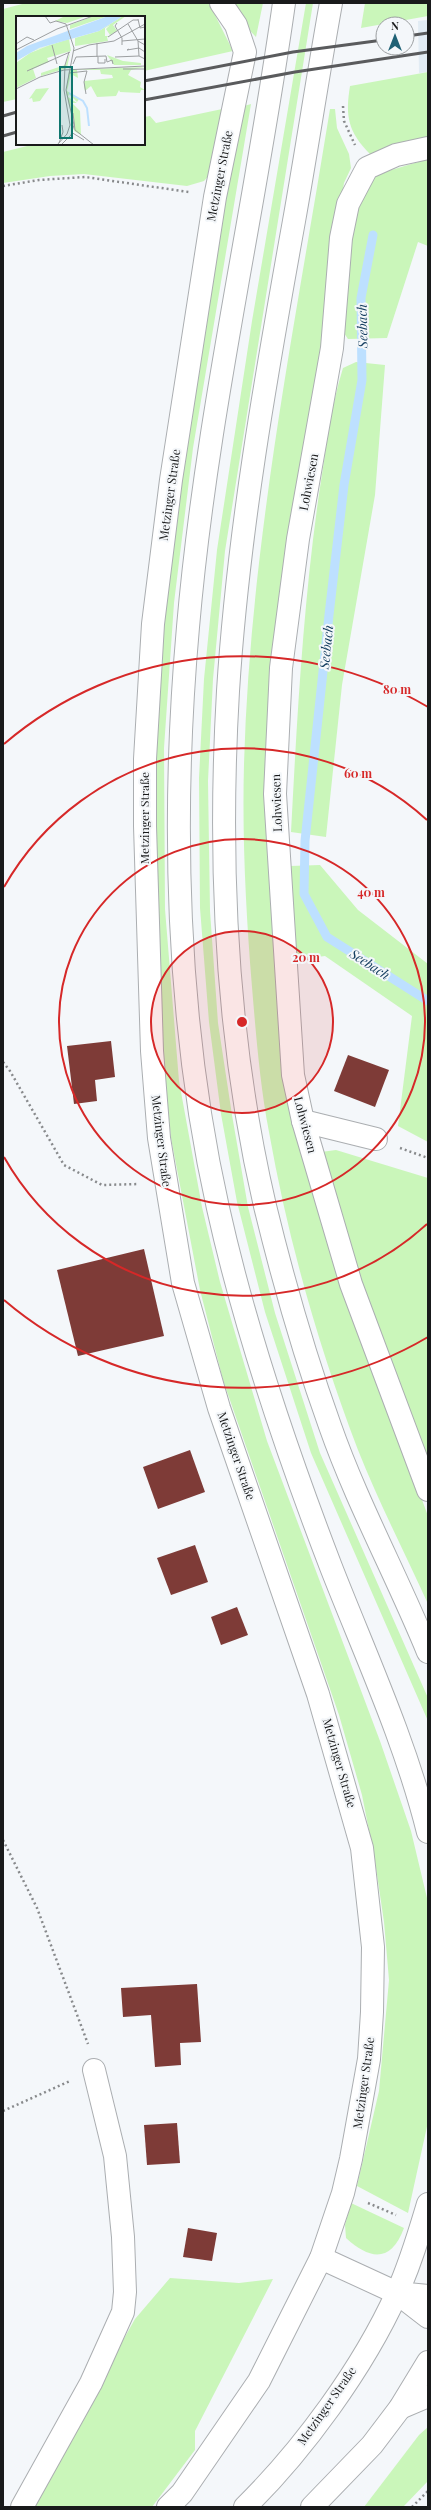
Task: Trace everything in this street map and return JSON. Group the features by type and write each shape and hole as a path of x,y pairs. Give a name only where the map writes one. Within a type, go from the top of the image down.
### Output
{"main road":[{"name":"Metzinger Straße","path":"168,2507 182,2493 259,2381 321,2258 343,2193 362,2107 369,2059 372,2012 373,1946 362,1848 318,1694 244,1481 201,1348 183,1283 159,1138 152,1051 146,934 145,759 153,624 162,551 215,197 245,52 236,26 221,3"},
{"path":"284,3 211,446 188,624 178,830 183,955 189,1022 207,1145 217,1206 237,1286 297,1478 396,1730 428,1832"},
{"path":"331,3 277,309 250,494 234,623 225,747 228,945 238,1053 255,1154 265,1205 291,1302 330,1428 374,1533 428,1652"},
{"path":"367,168 396,155 428,148"},
{"name":"Lohwiesen","path":"367,168 348,204 341,238 332,348 298,539 278,701 274,794 293,1074 303,1121 351,1284 428,1490"},
{"path":"303,1121 376,1139"},
{"path":"22,2507 91,2383 123,2312 125,2292 123,2244 115,2156 94,2070"},
{"name":"Metzinger Straße","path":"245,2507 267,2485 324,2415 367,2348 397,2293 422,2226 428,2204"},
{"path":"321,2258 397,2293 428,2317"},
{"path":"397,2293 428,2296"},
{"path":"312,2507 372,2445 400,2408 428,2362"},
{"path":"400,2408 428,2396"}],"path":[{"path":"342,102 344,121 367,168"},
{"path":"3,186 39,180 85,177 215,197"},
{"path":"3,1062 14,1078 64,1165 102,1185 166,1183"},
{"path":"3,1840 37,1908 86,2036 94,2070 3,2111"},
{"path":"343,2193 422,2226"},
{"path":"412,2507 428,2491"}],"shaded area":[{"path":"428,20 428,72 419,73 418,21"}],"green space":[{"path":"26,3 209,3 233,51 145,71 145,16 16,16 16,99 3,102 3,9"},
{"path":"227,3 263,3 256,37 233,13"},
{"path":"306,3 313,3 225,551 213,679 208,781 210,911 218,1023 232,1115 248,1207 275,1313 320,1453 428,1698 428,1721 311,1453 265,1312 237,1202 221,1114 209,1022 200,908 199,778 204,679 217,550 252,321"},
{"path":"365,3 428,3 428,16 415,18 415,16 375,16 375,25 361,28"},
{"path":"428,72 428,140 379,154 370,154 357,138 350,123 348,106 350,86"},
{"path":"251,104 193,448 174,603 164,748 165,909 179,1081 202,1207 220,1282 267,1441 380,1741 411,1831 427,1898 428,2122 408,2213 357,2186 379,2091 389,1980 384,1922 375,1861 362,1795 339,1715 223,1380 200,1290 171,1138 165,1082 154,911 152,840 161,619 216,246 244,106"},
{"path":"227,108 215,169 204,181 187,186 84,174 50,176 3,183 3,152 31,145 145,145 145,117 150,116 156,123"},
{"path":"330,109 335,109 337,128 349,154 351,168 344,183 332,258 326,337 285,603 285,1071 391,1416 428,1516 428,1604 383,1509 358,1450 330,1372 295,1253 285,1213 263,1096 255,1023 248,931 244,848 244,764 248,682 255,599 276,435"},
{"path":"428,159 428,246 418,242 387,338 348,339 344,333 351,232 359,191 378,174"},
{"path":"356,362 385,365 375,495 342,685 326,837 291,832 298,705 313,536 329,430 343,368"},
{"path":"320,865 358,910 428,964 428,1142 398,1126 412,1016 325,956 295,960 290,866"},
{"path":"336,1150 428,1178 428,1469 364,1294 321,1152"},
{"path":"351,2203 404,2228 393,2247 386,2252 371,2254 363,2251 346,2238 345,2225"},
{"path":"170,2278 239,2283 273,2279 195,2431 195,2450 152,2507 29,2507 135,2319"},
{"path":"428,2427 428,2481 403,2507 364,2507 419,2435"}],"building":[{"path":"111,1041 115,1077 95,1080 97,1101 74,1104 67,1046"},
{"path":"348,1055 389,1070 375,1107 334,1091"},
{"path":"144,1249 164,1336 78,1356 57,1270"},
{"path":"190,1450 205,1492 158,1509 143,1467"},
{"path":"195,1545 208,1582 171,1595 157,1558"},
{"path":"237,1607 248,1635 221,1645 211,1617"},
{"path":"197,1984 201,2042 180,2043 181,2065 155,2067 151,2015 123,2017 121,1988"},
{"path":"177,2123 180,2163 147,2165 144,2125"},
{"path":"188,2228 217,2233 212,2261 183,2257"}],"waterway":[{"name":"Seebach","path":"373,235 361,298 362,380 344,485 329,615 305,841 304,894 327,937 428,1001"}],"railway":[{"path":"415,35 428,33"},
{"path":"145,81 293,52 375,41"},
{"path":"145,100 295,72 428,52"},
{"path":"3,116 16,112"},
{"path":"3,136 16,132"}]}
